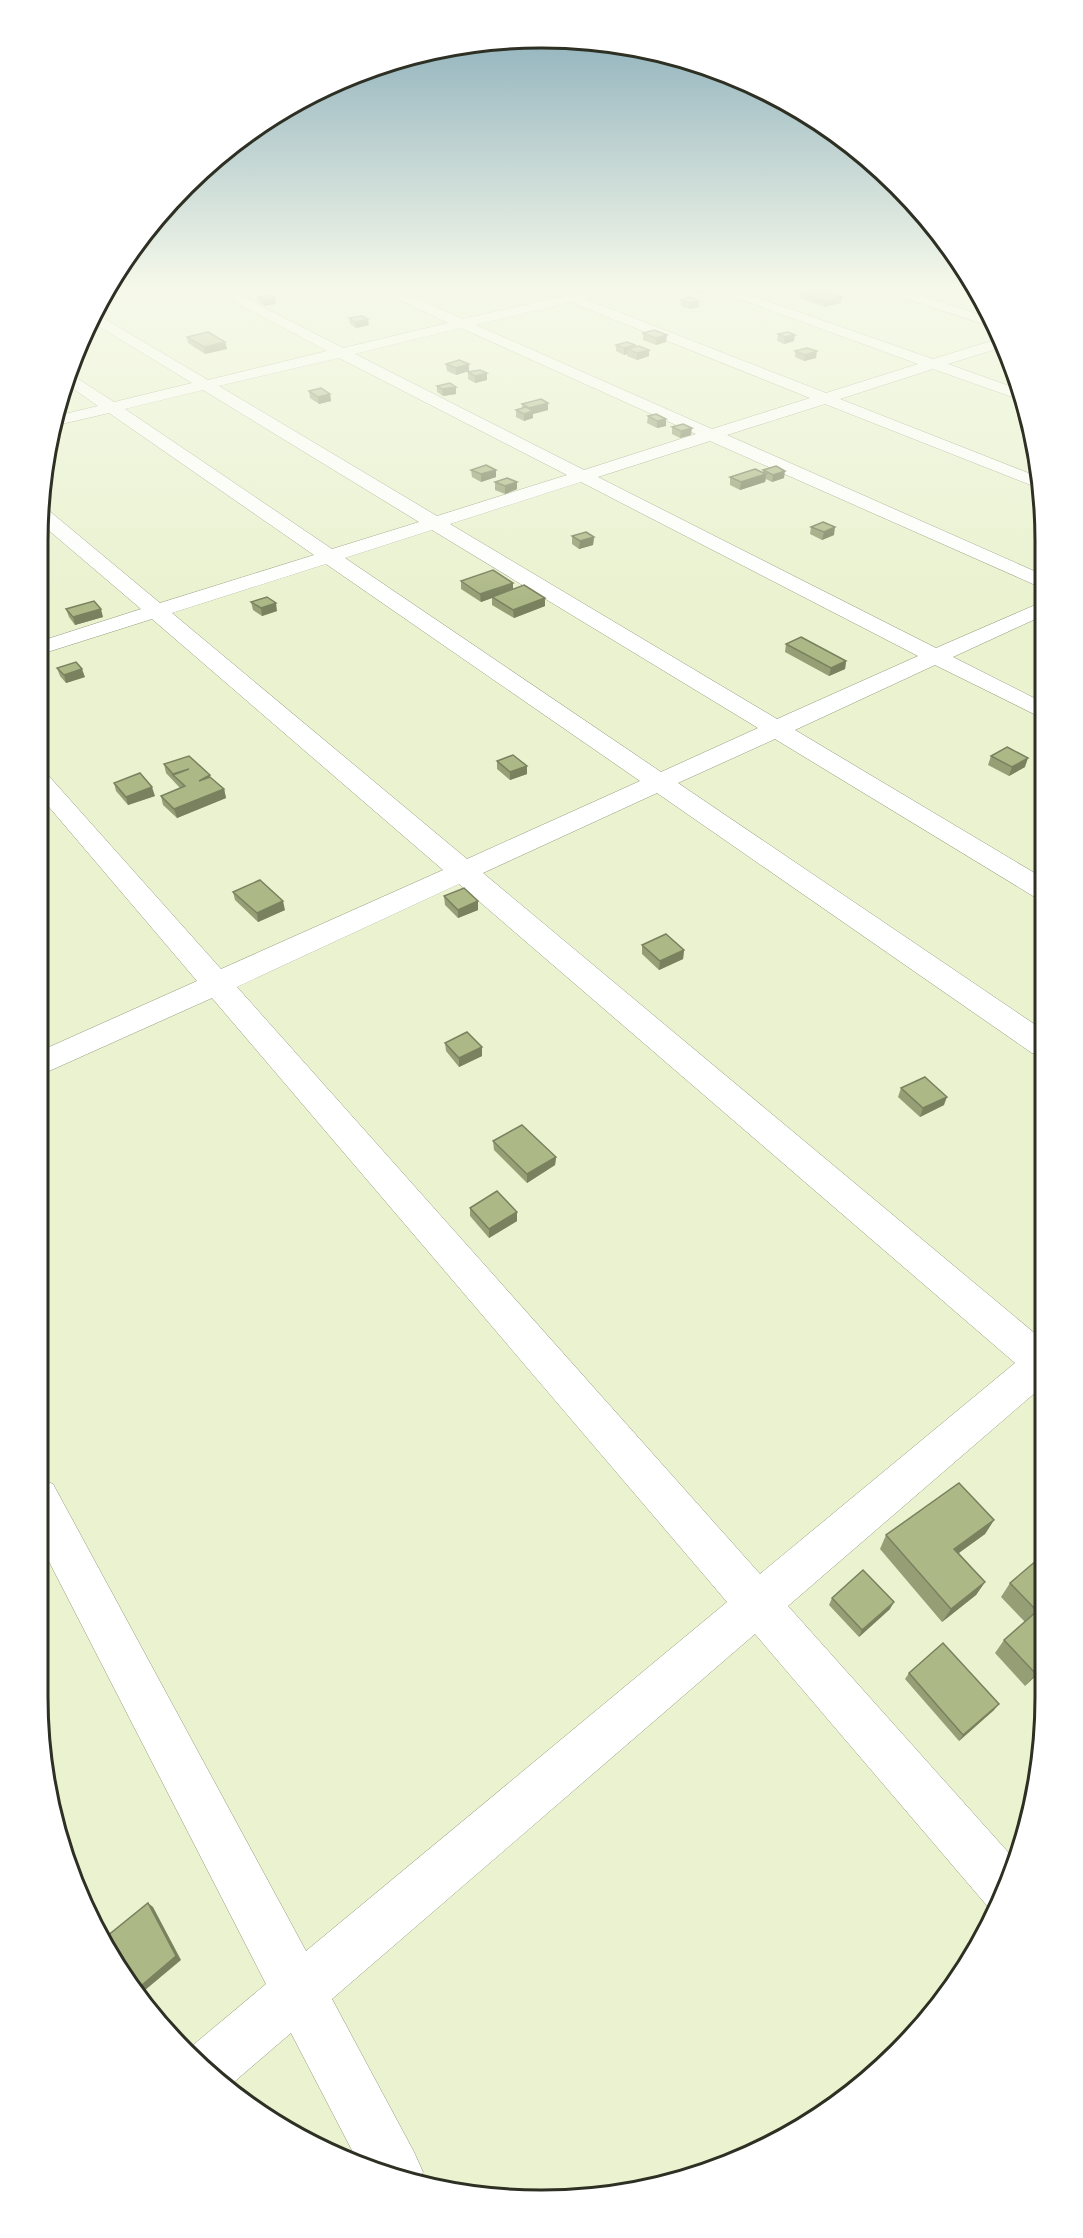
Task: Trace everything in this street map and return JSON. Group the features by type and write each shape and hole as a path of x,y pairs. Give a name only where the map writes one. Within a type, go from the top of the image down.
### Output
{"street":[{"path":"86,390 1035,1040"},
{"path":"64,419 184,390"},
{"path":"215,390 1035,885"},
{"path":"414,390 1035,707"},
{"path":"611,390 1035,579"},
{"path":"803,390 1031,480"},
{"path":"48,646 852,390"},
{"path":"49,520 1035,1355"},
{"path":"48,1060 1035,611"},
{"path":"48,791 999,1881"},
{"path":"213,2065 1035,1371"},
{"path":"48,1517 391,2166"}],"building":[{"path":"325,390 330,394 318,397 309,391"},
{"path":"541,399 548,403 529,408 522,404"},
{"path":"526,407 533,411 524,414 516,410"},
{"path":"656,414 666,419 657,421 648,416"},
{"path":"683,424 692,428 681,431 672,427"},
{"path":"486,465 496,470 481,474 471,470"},
{"path":"776,466 785,471 773,475 763,470"},
{"path":"755,469 766,474 741,482 730,477"},
{"path":"507,478 517,482 505,486 495,482"},
{"path":"823,522 835,527 824,532 811,527"},
{"path":"586,532 594,537 580,541 572,536"},
{"path":"493,570 513,583 480,594 461,581"},
{"path":"524,585 545,598 513,610 492,597"},
{"path":"267,597 276,603 261,608 251,602"},
{"path":"94,601 101,609 73,617 66,609"},
{"path":"801,637 846,661 831,668 786,644"},
{"path":"76,662 82,669 64,675 57,668"},
{"path":"1007,747 1028,758 1012,767 991,756"},
{"path":"513,755 527,766 510,772 497,761"},
{"path":"189,756 210,775 199,781 210,777 224,789 174,809 161,796 185,786 173,775 189,769 173,774 164,764"},
{"path":"140,773 152,787 126,797 114,783"},
{"path":"260,880 283,901 257,913 233,892"},
{"path":"464,888 478,901 458,910 444,896"},
{"path":"666,934 684,950 660,961 642,945"},
{"path":"467,1032 482,1047 459,1058 445,1043"},
{"path":"925,1077 947,1097 923,1108 901,1088"},
{"path":"522,1125 556,1157 527,1174 493,1141"},
{"path":"497,1191 517,1212 489,1229 470,1208"},
{"path":"959,1483 994,1520 954,1549 985,1582 951,1609 886,1535"},
{"path":"1035,1562 1035,1609 1010,1583"},
{"path":"863,1570 894,1602 862,1630 832,1598"},
{"path":"1035,1613 1035,1673 1004,1640"},
{"path":"943,1643 999,1704 963,1735 909,1673"},
{"path":"148,1903 176,1956 142,1985 109,1934"}]}
